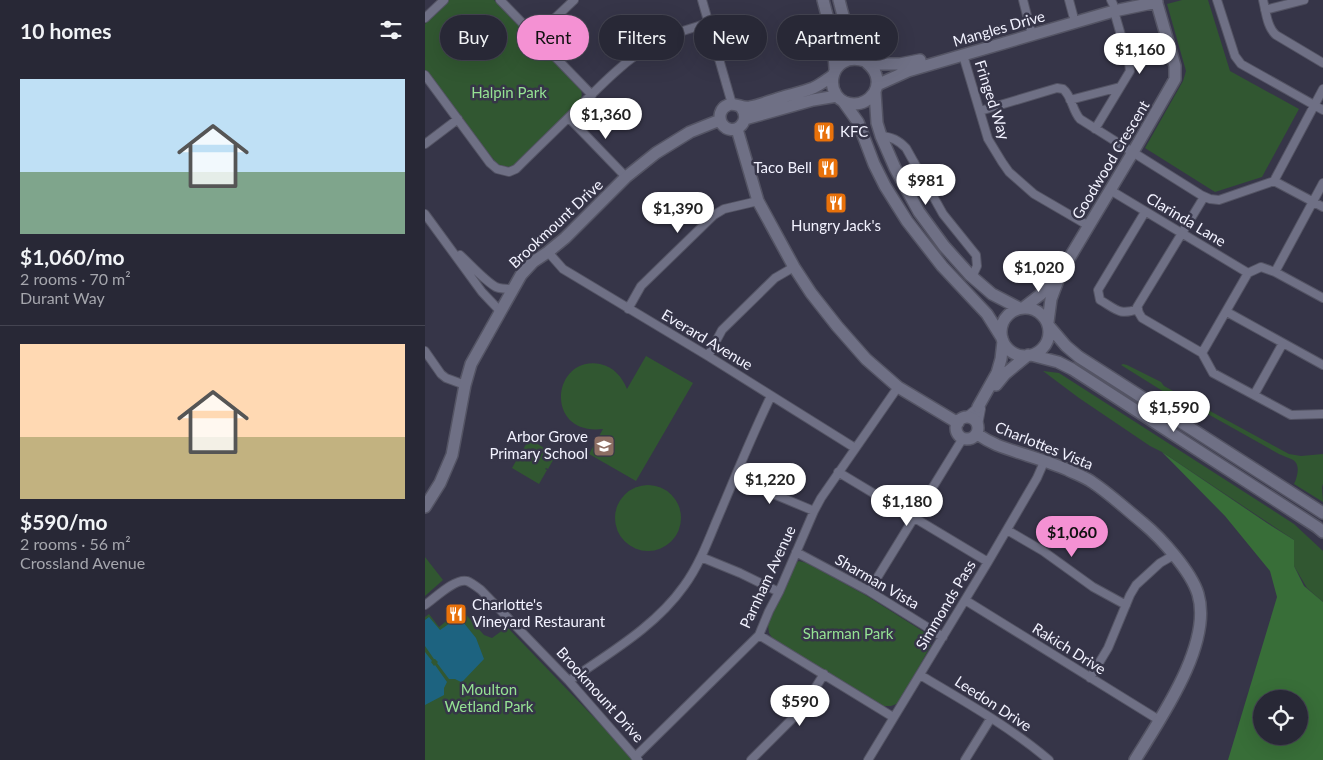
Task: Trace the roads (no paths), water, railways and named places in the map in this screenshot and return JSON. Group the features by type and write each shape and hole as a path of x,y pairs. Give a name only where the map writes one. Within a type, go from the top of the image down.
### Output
{"street":[{"path":"425,18 444,0"},
{"path":"500,0 517,18"},
{"path":"558,15 574,0"},
{"path":"702,0 706,15"},
{"path":"823,0 833,38 834,72 832,86 857,122 885,186 907,221 942,266 987,314 1007,347 1021,355 1030,355 1058,362 1072,368 1323,532"},
{"path":"839,0 853,43 876,74 877,123 881,136 895,168 919,212 953,257 972,277 992,294 1021,308"},
{"path":"1023,0 1032,31"},
{"path":"1069,0 1073,16"},
{"name":"Mangles Drive","path":"876,89 921,63 1032,31 1128,0"},
{"path":"1217,0 1235,56 1241,64 1323,110"},
{"path":"1263,0 1270,27 1276,35 1323,63"},
{"path":"1265,10 1304,0"},
{"name":"Mangles Drive","path":"867,62 921,63 963,55 1073,16 1113,5 1158,1"},
{"name":"Goodwood Crescent","path":"1048,324 1051,296 1061,272 1175,79 1175,66 1158,1"},
{"path":"1095,128 1130,70 1113,5"},
{"path":"425,75 490,163 497,169 509,172 516,169 625,65 653,44 694,28"},
{"name":"Fringed Way","path":"963,55 988,138 997,156 1009,172 1034,194 1089,226"},
{"path":"721,60 737,106 745,113 745,119 741,126 734,129 727,128 720,120 722,109 728,105 737,106 753,106 813,88 834,72 845,60 852,59 867,62"},
{"path":"558,60 592,95"},
{"path":"1070,100 1120,87"},
{"path":"980,110 1057,88 1063,89 1076,115 1080,119 1209,199 1219,200 1274,181 1323,89"},
{"path":"745,119 813,100 840,98 850,104 857,104 870,98 876,89"},
{"path":"569,118 626,177"},
{"path":"425,144 458,119"},
{"name":"Brookmount Drive","path":"425,508 440,483 451,455 471,364 521,274 533,262 565,238 626,177 665,146 690,132 720,120"},
{"path":"737,128 758,200 811,293 837,326 866,359 898,387 962,420 974,419 977,430"},
{"path":"881,136 897,140 906,148 943,214 977,255 977,266 972,277"},
{"path":"1274,181 1323,207"},
{"path":"1275,272 1323,182"},
{"name":"Clarinda Lane","path":"1110,190 1248,273"},
{"path":"1204,196 1137,307 1139,313 1143,318 1202,353 1213,373 1291,415 1323,414"},
{"path":"628,309 641,286 714,216 724,209 758,200"},
{"path":"1138,309 1122,313 1100,300 1098,290 1145,212"},
{"path":"425,214 482,292 500,311"},
{"path":"447,244 496,287 512,289"},
{"name":"Everard Avenue","path":"548,252 563,269 708,356 855,448"},
{"path":"708,356 722,330 775,278 795,267"},
{"path":"1202,353 1248,273 1261,267 1275,272 1323,298"},
{"name":"Goodwood Crescent","path":"1021,308 1040,295 1061,272"},
{"path":"1048,324 1049,336 1041,350 1030,355 1003,377 979,408 962,420 956,428 963,438 970,439 977,430 979,408 1001,362 1003,339 1001,327 1004,321 1010,313 1021,308 1029,308 1044,316 1048,324 1066,346 1079,357 1323,513"},
{"path":"1227,312 1323,365"},
{"path":"1254,395 1283,343"},
{"path":"425,352 441,374 446,378 465,385"},
{"name":"Parnham Avenue","path":"637,758 759,635 814,511 838,472 898,387"},
{"path":"569,681 637,633 665,608 685,585 701,556 771,396"},
{"name":"Charlottes Vista","path":"977,430 995,444 1067,469 1092,482 1156,534 1194,583 1199,595 1201,609 1200,625 1192,654 1181,683 1135,760"},
{"path":"869,590 963,438"},
{"name":"Simmonds Pass","path":"868,760 1007,530 1039,475 1044,462"},
{"path":"838,472 988,562"},
{"path":"735,478 814,511"},
{"path":"1007,530 1043,551 1093,587 1125,606"},
{"name":"Sharman Vista","path":"796,552 869,590 943,637"},
{"path":"1090,678 1108,648 1125,606 1136,585 1160,563 1174,555"},
{"path":"701,556 779,592"},
{"name":"Brookmount Drive","path":"425,605 458,581 466,581 473,584 569,681 637,758"},
{"name":"Rakich Drive","path":"965,600 1159,720"},
{"path":"759,635 893,717"},
{"path":"751,760 802,709 824,674"},
{"name":"Leedon Drive","path":"919,675 991,718 1026,741 1049,760"},
{"path":"965,760 991,718"}],"water":[{"path":"429,617 440,630 459,617 476,638 484,659 463,681 449,679 425,646 425,620"},
{"path":"425,652 447,682 444,688 444,695 425,705"}],"place":[{"name":"KFC","path":"824,132"},
{"name":"Taco Bell","path":"828,168"},
{"name":"Hungry Jack's","path":"836,203"},
{"name":"Arbor Grove Primary School","path":"604,446"},
{"name":"Charlotte's Vineyard Restaurant","path":"456,614"}],"park label":[{"name":"Halpin Park","path":"509,93"},
{"name":"Sharman Park","path":"848,634"},
{"name":"Moulton Wetland Park","path":"489,698"}]}
